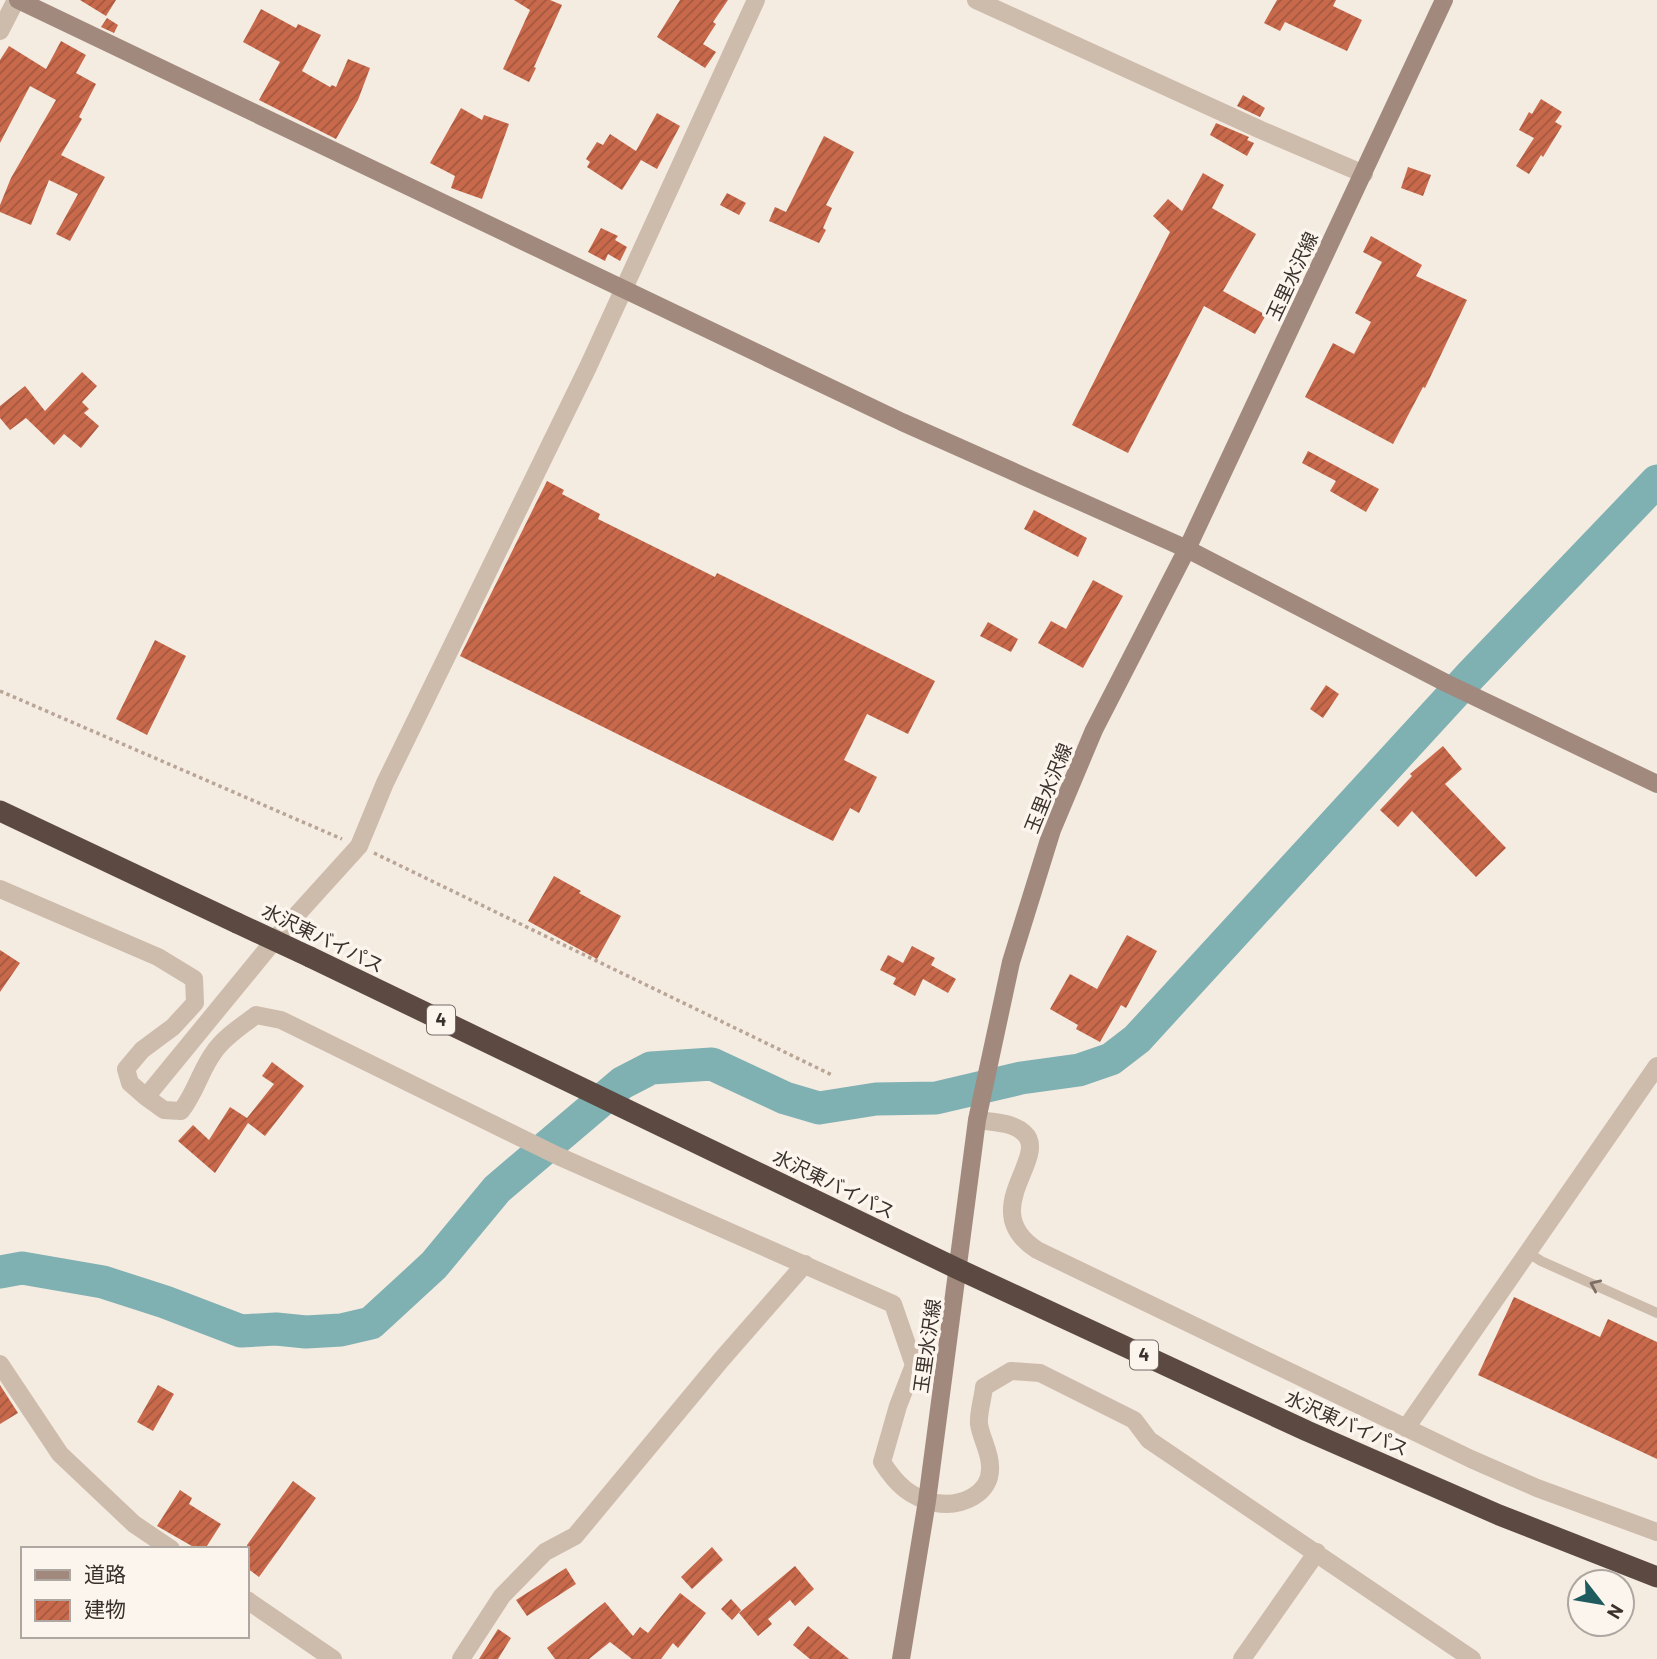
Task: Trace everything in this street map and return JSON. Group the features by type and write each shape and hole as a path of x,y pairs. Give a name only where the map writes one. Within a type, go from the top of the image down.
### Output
{"highway":[{"name":"水沢東バイパス","path":"0,811 572,1082 958,1269 1307,1431 1499,1515 1657,1577"}],"street":[{"path":"0,31 17,0 902,422 1186,549 1467,693 1657,784"},
{"path":"146,1097 282,931 359,846 385,783 588,367 756,0"},
{"path":"976,0 1261,131 1364,174"},
{"name":"玉里水沢線","path":"899,1656 928,1501 977,1120 1011,961 1052,830 1094,730 1186,549 1444,0"},
{"path":"0,889 158,957 194,979 195,1003 173,1027 142,1050 126,1069 130,1083 164,1110 181,1111 193,1096 214,1051 256,1014 281,1020 510,1134 893,1304 914,1365 898,1406 883,1462 895,1484 928,1501 944,1504 965,1503 985,1487 991,1467 979,1423 984,1387 1011,1371 1040,1373 1134,1420 1149,1440 1472,1659"},
{"path":"1406,1428 1657,1066"},
{"path":"977,1120 1013,1126 1028,1139 1027,1161 1013,1197 1011,1219 1020,1237 1028,1244 1406,1428 1537,1488 1657,1532"},
{"path":"461,1659 502,1596 545,1552 575,1536 721,1360 806,1264"},
{"path":"0,1364 60,1454 134,1524 167,1547"},
{"path":"1242,1659 1317,1552"},
{"path":"248,1601 333,1659"}],"lane":[{"path":"1527,1252 1541,1261 1657,1313"}],"path":[{"path":"0,691 359,846 832,1075"}],"building":[{"path":"80,0 116,0 106,16"},
{"path":"514,0 550,0 562,5 529,82 503,69 530,10"},
{"path":"680,0 728,0 713,22 716,24 703,44 716,52 705,68 657,37"},
{"path":"1277,0 1336,0 1333,6 1362,20 1347,51 1285,22 1280,31 1264,23"},
{"path":"261,9 296,28 298,24 321,35 302,71 330,87 336,87 348,59 370,68 358,100 336,139 259,100 280,62 243,42"},
{"path":"107,18 118,25 114,33 101,27"},
{"path":"61,41 86,55 76,73 96,84 79,117 82,119 61,155 105,177 70,241 56,234 78,194 49,180 31,225 0,212 0,205 11,178 56,100 30,86 0,143 0,60 9,46 46,69"},
{"path":"1243,95 1265,108 1260,117 1237,106"},
{"path":"1541,99 1562,112 1555,122 1562,126 1529,174 1516,166 1534,138 1519,130 1529,112 1532,114"},
{"path":"461,108 482,120 484,115 509,124 482,199 451,188 455,176 430,163"},
{"path":"657,113 680,126 657,169 641,160 622,190 587,167 590,162 586,159 597,142 603,145 610,134 636,151"},
{"path":"1216,123 1249,137 1247,140 1254,143 1247,156 1210,135"},
{"path":"824,136 854,152 826,205 832,208 819,243 769,221 775,207 786,212"},
{"path":"1408,167 1431,175 1423,196 1401,188"},
{"path":"1203,173 1224,185 1212,208 1256,234 1223,291 1266,315 1255,334 1204,306 1128,453 1072,425 1170,232 1153,216 1168,199 1182,211"},
{"path":"727,193 746,203 739,215 720,205"},
{"path":"601,228 618,236 615,240 627,247 620,261 608,254 605,261 588,252"},
{"path":"1371,236 1422,265 1416,276 1467,300 1425,388 1423,387 1393,444 1305,397 1333,343 1354,354 1371,322 1355,313 1382,262 1363,252"},
{"path":"82,372 97,386 82,402 89,409 84,413 99,426 81,448 64,434 54,445 26,418 10,430 0,418 0,406 25,386 45,411"},
{"path":"1308,451 1379,489 1366,512 1330,491 1336,481 1302,463"},
{"path":"547,481 564,490 562,494 600,514 598,519 715,577 717,573 935,681 908,734 867,714 844,760 877,777 859,813 850,808 833,841 460,656"},
{"path":"1034,510 1087,538 1078,557 1024,529"},
{"path":"1093,580 1123,596 1083,668 1038,643 1051,621 1066,629"},
{"path":"988,622 1018,639 1011,652 980,636"},
{"path":"155,640 186,656 147,735 116,719"},
{"path":"1326,685 1339,694 1323,718 1310,709"},
{"path":"1443,746 1462,769 1445,784 1506,848 1476,877 1412,811 1398,827 1380,810 1412,776 1410,774"},
{"path":"554,876 621,916 597,959 528,921"},
{"path":"1127,935 1157,951 1126,1008 1121,1005 1100,1042 1076,1029 1078,1025 1050,1009 1070,974 1097,989"},
{"path":"912,946 935,958 931,965 956,979 948,993 923,979 915,996 893,984 896,978 880,970 888,955 903,963"},
{"path":"0,950 20,963 0,992"},
{"path":"272,1062 304,1086 265,1136 248,1123 215,1173 178,1141 193,1125 209,1140 230,1107 247,1118 274,1084 262,1076"},
{"path":"1514,1297 1600,1337 1608,1319 1657,1342 1657,1459 1478,1375"},
{"path":"0,1385 18,1413 0,1424"},
{"path":"158,1385 174,1394 153,1431 137,1422"},
{"path":"293,1481 316,1498 259,1577 248,1569 247,1545"},
{"path":"180,1490 192,1498 189,1504 221,1524 206,1547 194,1547 157,1526"},
{"path":"712,1547 723,1560 692,1589 681,1577"},
{"path":"795,1566 814,1589 795,1606 790,1600 768,1619 772,1624 758,1636 739,1613"},
{"path":"566,1568 576,1584 527,1616 516,1600"},
{"path":"680,1593 706,1613 678,1648 673,1643 661,1659 632,1659 610,1642 589,1659 555,1659 547,1648 605,1602 633,1636 640,1627 648,1633"},
{"path":"731,1599 741,1610 732,1620 721,1609"},
{"path":"808,1626 849,1659 810,1659 793,1645"},
{"path":"498,1629 511,1638 498,1659 479,1659"}],"waterway":[{"path":"0,1272 22,1268 103,1282 241,1331 341,1330 371,1323 434,1265 497,1189 622,1083 651,1068 712,1064 785,1098 819,1108 876,1099 936,1098 1021,1078 1079,1070 1111,1059 1137,1039 1471,675 1657,481"}]}
